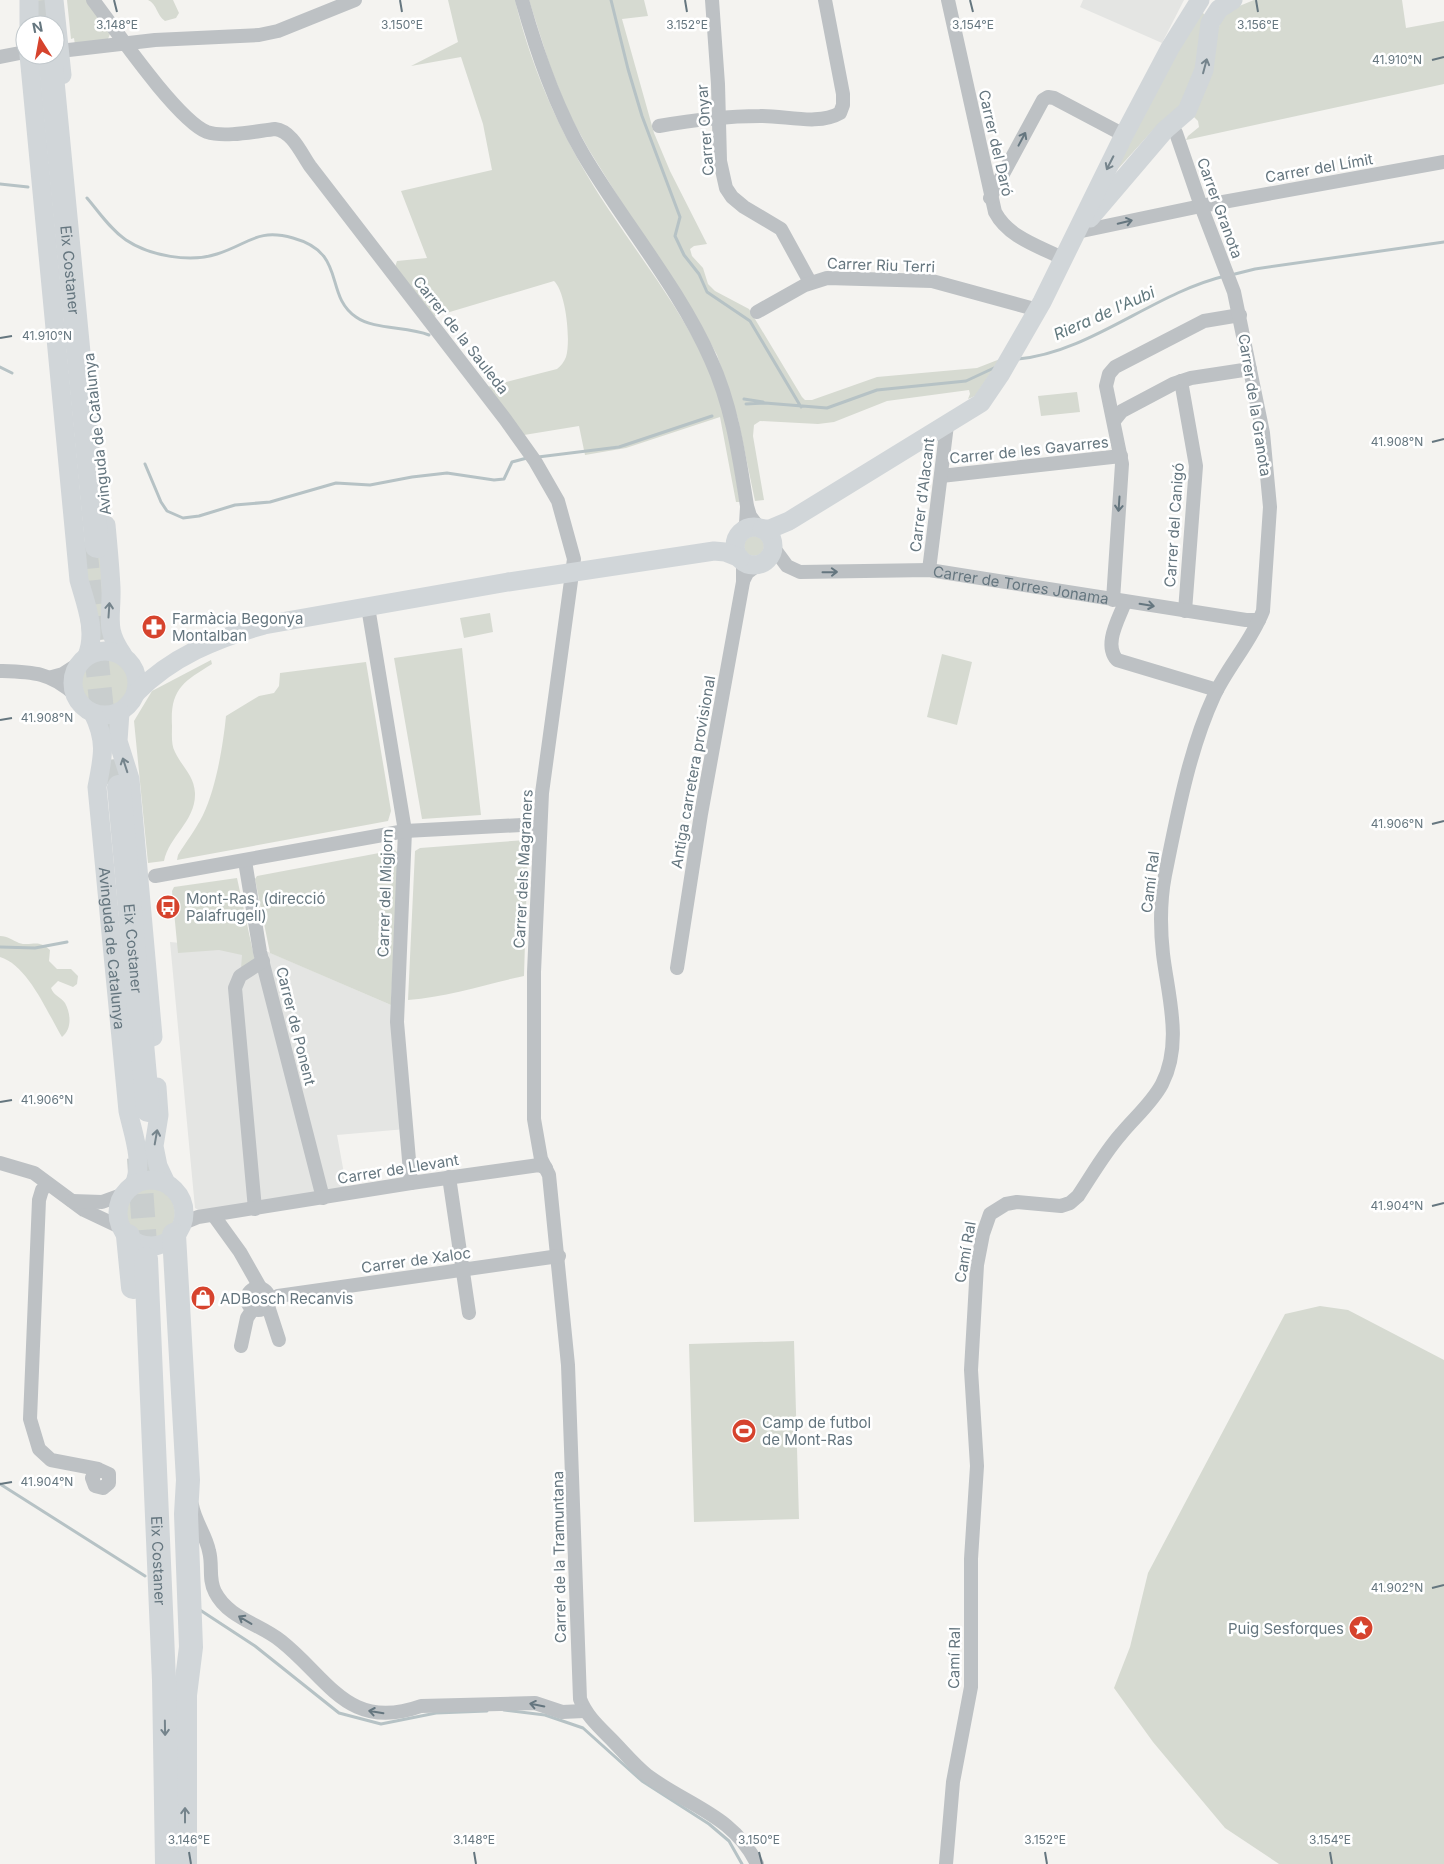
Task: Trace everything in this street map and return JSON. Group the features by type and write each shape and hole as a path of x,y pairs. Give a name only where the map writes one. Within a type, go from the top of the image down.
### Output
{"highway":[{"name":"Eix Costaner","path":"50,65 91,545"},
{"name":"Eix Costaner","path":"114,788 142,1111"},
{"path":"125,1232 139,1392 146,1438 155,1656 164,1680"},
{"name":"Eix Costaner","path":"167,1864 164,1680 174,1233"},
{"name":"Eix Costaner","path":"174,1233 185,1695"},
{"path":"174,1233 188,1480 186,1514 191,1647 185,1695 185,1864"}],"main road":[{"path":"29,0 29,15"},
{"name":"Avinguda de Catalunya","path":"53,15 54,0"},
{"path":"738,536 735,549 759,548 789,521 981,403 1000,375 1038,310 1062,258 1077,232 1124,136 1170,48 1200,0"},
{"path":"1077,232 1176,120 1204,70 1210,23 1219,10 1234,0"},
{"name":"Avinguda de Catalunya","path":"30,65 79,580 91,633 92,644 84,659"},
{"name":"Avinguda de Catalunya","path":"50,65 110,570 109,620 113,639 126,658"},
{"path":"136,693 166,666 230,635 264,625 571,572 714,552 730,545 749,528 759,548"},
{"name":"Carrer de Torres Jonama","path":"714,552 759,548"},
{"path":"126,658 137,676 136,693 133,701 120,712 106,716 92,713 82,706 75,695 73,681 84,659 105,650 148,666 166,666"},
{"path":"120,712 118,741 130,779 155,1054 159,1115 154,1146 158,1166 166,1183 178,1194 174,1233 155,1245 140,1244 125,1232 118,1210 129,1189 146,1180 166,1183"},
{"name":"Avinguda de Catalunya","path":"92,713 101,730 104,748 96,787 128,1110 136,1144 138,1176 129,1189"}],"street":[{"path":"94,0 125,42"},
{"path":"65,51 125,42 268,34 355,0"},
{"path":"522,0 536,50 566,123 597,177 692,323 712,361 731,416 747,506 759,548"},
{"name":"Carrer Onyar","path":"712,0 720,161 726,188 732,197 744,206 781,229 810,282"},
{"path":"659,126 719,118 762,116 832,118 840,112 843,105 843,94 825,0"},
{"name":"Carrer del Daró","path":"948,0 990,198 1002,225 1062,258"},
{"name":"Carrer de la Sauleda","path":"125,42 168,98 198,127 220,134 275,129 284,130 289,135 310,166 532,457 558,501 574,560 571,572"},
{"path":"0,57 15,54"},
{"path":"990,198 1043,100 1048,97 1054,98 1124,136"},
{"path":"1176,120 1174,131 1181,147"},
{"path":"1176,120 1181,131 1181,147"},
{"name":"Carrer Granota","path":"1181,147 1201,206 1228,275"},
{"name":"Carrer del Límit","path":"1077,232 1201,206 1444,162"},
{"name":"Carrer de la Granota","path":"1228,275 1240,315 1263,433 1270,507 1263,611 1259,620"},
{"name":"Carrer Riu Terri","path":"757,312 810,282 827,278 932,281 1038,310"},
{"path":"1240,315 1204,321 1115,367 1108,374 1106,386 1121,456 1119,601 1111,641 1113,655 1117,660 1215,695 1259,620"},
{"path":"1114,421 1122,411 1181,381 1250,369"},
{"name":"Carrer del Canigó","path":"1181,381 1196,466 1185,611"},
{"name":"Carrer d'Alacant","path":"929,570 948,425"},
{"name":"Carrer de les Gavarres","path":"941,476 1121,456"},
{"path":"738,536 746,524 747,506"},
{"name":"Carrer de Torres Jonama","path":"759,548 800,572 929,570 1185,611 1246,620 1259,620"},
{"name":"Antiga carretera provisional","path":"677,968 701,814 743,582 759,548"},
{"name":"Carrer dels Magraners","path":"546,1168 541,1160 534,1119 534,972 540,824 542,793 571,572"},
{"name":"Carrer del Migjorn","path":"368,607 405,831 397,1022 411,1182"},
{"path":"52,677 63,674 84,659"},
{"path":"0,671 52,677 75,695"},
{"name":"Camí Ral","path":"946,1864 953,1782 971,1687 971,1559 977,1466 971,1370 977,1265 983,1234 990,1214 1006,1204 1016,1202 1048,1206 1070,1203 1078,1196 1120,1135 1148,1104 1162,1083 1170,1060 1173,1037 1163,952 1161,900 1187,779 1215,695"},
{"path":"155,876 405,831 540,824"},
{"name":"Carrer de Ponent","path":"245,861 263,960 323,1198"},
{"path":"255,1209 235,988 240,976 263,960"},
{"path":"0,1163 34,1174 84,1210 125,1232"},
{"name":"Carrer de Llevant","path":"174,1233 214,1216 411,1182 539,1165 546,1168"},
{"name":"Carrer de la Tramuntana","path":"546,1168 550,1175 568,1365 580,1699 584,1711"},
{"path":"450,1177 469,1313"},
{"path":"48,1184 42,1190 39,1200 30,1419 38,1450 51,1460 98,1469"},
{"path":"72,1201 102,1202 129,1189"},
{"path":"214,1216 252,1271 266,1302 279,1340"},
{"name":"Carrer de Xaloc","path":"266,1302 464,1269 558,1256"},
{"path":"252,1271 248,1304 266,1302"},
{"path":"241,1346 247,1318 266,1302"},
{"path":"188,1480 193,1513 210,1552 210,1579 215,1592 227,1609 280,1641 333,1692 357,1707 378,1714 408,1711 421,1706 535,1703 562,1712 584,1711 647,1776 723,1822 743,1839 757,1864"}],"shaded area":[{"path":"35,0 50,0 52,15 34,15"},
{"path":"67,0 87,0 110,34 108,39 75,45 74,38 71,39"},
{"path":"148,0 173,0 179,13 176,18 165,21"},
{"path":"448,0 515,0 522,28 541,83 565,135 593,185 685,323 706,363 724,414 740,502 736,502 720,417 626,448 585,455 579,426 524,435 487,387 560,367 566,357 568,329 562,295 554,281 433,317 395,267 397,261 427,258 401,191 492,170 483,124 461,57 411,66 458,42"},
{"path":"529,0 644,0 648,16 622,19 654,133 670,171 707,244 694,246 690,249 692,256 703,268 708,284 715,291 749,309 805,400 812,400 877,377 977,368 1000,359 975,396 968,399 969,390 887,401 834,422 818,424 760,421 754,425 753,436 764,500 755,501 738,419 717,355 700,324 589,150 568,112 550,66"},
{"path":"1083,0 1184,0 1162,43 1080,7"},
{"path":"1254,0 1402,0 1406,28 1444,21 1444,84 1186,140 1199,127 1198,121 1193,116 1212,72 1216,35 1222,18 1232,9"},
{"path":"1201,11 1208,18 1204,51 1182,105 1153,130 1116,171 1160,83"},
{"path":"1077,392 1080,412 1041,416 1038,396"},
{"path":"754,536 761,539 764,546 761,553 754,556 747,553 744,546 747,539"},
{"path":"101,544 104,633 97,634 80,547"},
{"path":"490,613 493,632 464,638 460,618"},
{"path":"462,648 481,815 422,819 394,658"},
{"path":"942,654 972,662 957,725 927,717"},
{"path":"105,657 115,659 123,665 129,673 131,683 129,693 123,701 115,707 105,709 95,707 87,701 81,693 79,683 81,673 87,665 95,659"},
{"path":"211,660 212,664 193,676 180,688 173,703 173,746 192,781 195,793 194,803 187,820 171,844 164,861 148,863 134,721 152,691"},
{"path":"366,662 391,811 388,821 177,860 178,855 208,804 221,753 226,716 259,696 274,693 279,686 280,673"},
{"path":"526,840 528,842 524,976 452,993 408,1000 415,851 420,848"},
{"path":"395,850 398,853 391,1005 270,953 255,879 257,876"},
{"path":"237,878 255,961 241,968 242,955 219,950 178,953 172,891 174,887"},
{"path":"0,936 8,937 19,943 42,944 50,950 49,961 57,969 71,969 78,976 77,984 73,987 58,981 51,988 65,1003 68,1012 69,1026 62,1037 28,980 20,970 0,957"},
{"path":"170,942 266,951 398,1008 406,1129 337,1135 347,1190 200,1211 195,1208"},
{"path":"155,1188 168,1195 174,1203 174,1223 168,1231 160,1237 145,1238 132,1231 126,1223 125,1208 132,1195 140,1189"},
{"path":"1320,1306 1348,1310 1444,1360 1444,1864 1279,1864 1225,1828 1153,1742 1114,1688 1130,1647 1148,1573 1285,1314"},
{"name":"Camp de futbol de Mont-Ras","path":"794,1341 799,1519 694,1522 689,1344"}],"waterway":[{"path":"611,0 642,116 680,217 675,236 684,255 699,274 707,292 750,321 801,407"},
{"path":"0,184 28,187"},
{"path":"87,198 120,236 136,246 158,254 183,258 206,257 262,236 281,235 293,238 310,245 321,253 333,274 340,297 346,308 356,317 372,324 429,335"},
{"name":"Riera de l'Aubi","path":"1231,275 1255,269 1444,242"},
{"name":"Riera de l'Aubi","path":"1018,359 1070,346 1096,335 1173,295 1225,276"},
{"path":"0,367 12,373"},
{"name":"Riera de l'Aubi","path":"746,404 765,403 827,408 877,390 966,381 996,367"},
{"name":"Riera de l'Aubi","path":"744,399 763,402"},
{"path":"538,457 619,447 712,416"},
{"path":"145,464 161,502 167,511 183,518 199,516 235,505 270,502 336,483 370,485 447,473 494,480 504,479 512,462 527,458"},
{"path":"0,947 35,948 67,942"},
{"path":"0,1484 145,1576"},
{"path":"200,1610 255,1646 339,1713 381,1724 436,1713 487,1711"},
{"path":"504,1710 545,1715 583,1728 642,1781 709,1824 729,1841 742,1864"}],"tunnel":[{"path":"44,0 46,15"},
{"path":"85,545 110,789"},
{"path":"139,1158 146,1259"}],"place":[{"name":"Farmàcia Begonya Montalban","path":"154,627"},
{"name":"Mont-Ras, (direcció Palafrugell)","path":"168,907"},
{"name":"ADBosch Recanvis","path":"203,1298"},
{"name":"Camp de futbol de Mont-Ras","path":"744,1431"},
{"name":"Puig Sesforques","path":"1361,1628"}]}
